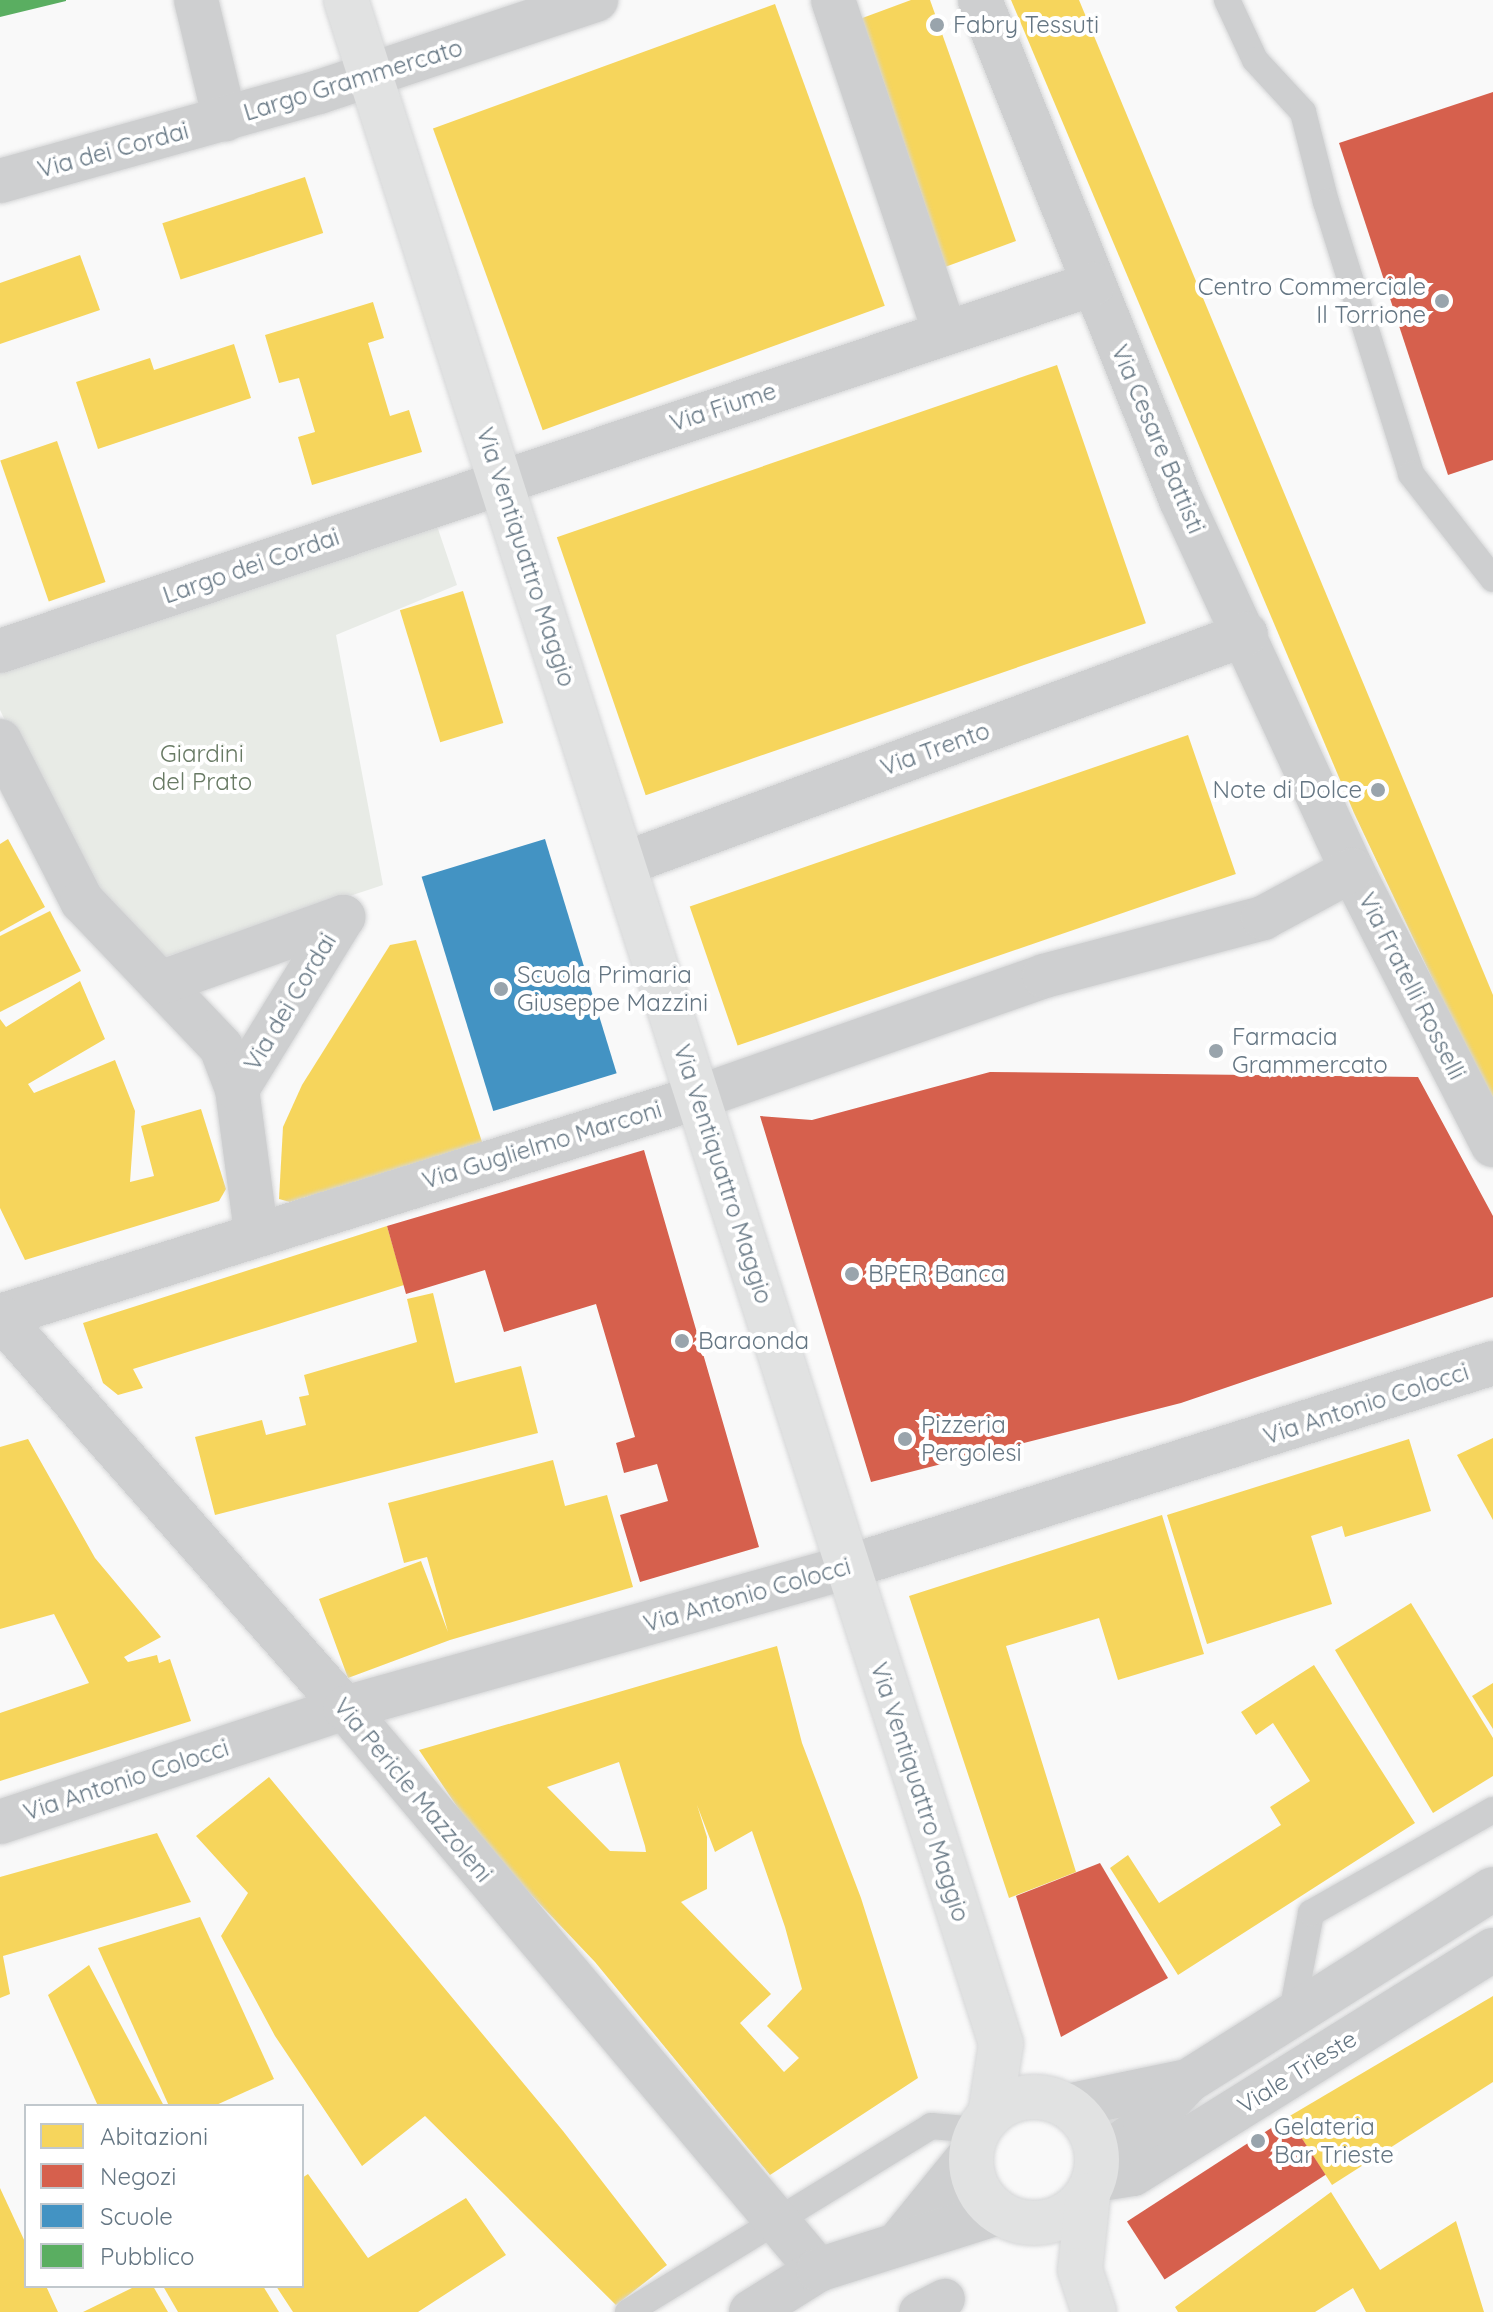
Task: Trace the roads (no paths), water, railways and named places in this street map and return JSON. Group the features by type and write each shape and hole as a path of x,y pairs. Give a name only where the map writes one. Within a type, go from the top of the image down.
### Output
{"main road":[{"name":"Via Ventiquattro Maggio","path":"346,0 367,78 502,481 1001,2044 1056,2102"},
{"name":"Via Ventiquattro Maggio","path":"979,2133 1001,2044"},
{"name":"Viale Trieste","path":"979,2133 1015,2099 1056,2102"},
{"path":"1056,2102 1089,2129 1094,2178 1080,2270 1094,2312"},
{"path":"979,2133 976,2188 1080,2270"},
{"name":"Viale Trieste","path":"1014,2219 1063,2217 1094,2178"}],"street":[{"name":"Largo Grammercato","path":"196,0 225,120 367,78 596,0"},
{"path":"833,0 945,333"},
{"name":"Via Cesare Battisti","path":"980,0 1181,500 1246,634 1352,870"},
{"name":"Via dei Cordai","path":"0,181 225,120"},
{"name":"Via Fiume","path":"502,481 1093,284"},
{"name":"Largo dei Cordai","path":"0,651 502,481"},
{"name":"Via Trento","path":"624,864 1246,634"},
{"name":"Via dei Cordai","path":"0,741 82,901 221,1047 237,1089 256,1231"},
{"name":"Via Guglielmo Marconi","path":"0,1316 256,1231 699,1097 1044,976 1263,918 1352,870"},
{"name":"Via Fratelli Rosselli","path":"1352,870 1493,1145"},
{"name":"Via dei Cordai","path":"160,983 343,917 237,1089"},
{"name":"Via Pericle Mazzoleni","path":"0,1316 345,1708 818,2270"},
{"name":"Via Antonio Colocci","path":"0,1822 345,1708 848,1567 1493,1363"},
{"name":"Viale Trieste","path":"1094,2178 1188,2081 1292,2012 1493,1889"},
{"name":"Viale Trieste","path":"1094,2178 1133,2174 1493,1950"},
{"name":"Viale Trieste","path":"1056,2102 1188,2081"},
{"name":"Viale Trieste","path":"898,2244 979,2133"},
{"name":"Viale Trieste","path":"751,2312 818,2270 898,2244 1014,2219"}],"lane":[{"path":"1227,0 1255,60 1303,112 1326,202 1411,474 1493,579"},
{"path":"1292,2012 1311,1913 1493,1810"},
{"path":"628,2312 931,2126 979,2133"},
{"path":"800,2312 818,2270"}],"place":[{"name":"Fabry Tessuti","path":"937,25"},
{"name":"Centro Commerciale Il Torrione","path":"1442,301"},
{"name":"Note di Dolce","path":"1378,790"},
{"name":"Scuola Primaria Giuseppe Mazzini","path":"501,989"},
{"name":"Farmacia Grammercato","path":"1216,1051"},
{"name":"BPER Banca","path":"852,1274"},
{"name":"Baraonda","path":"682,1341"},
{"name":"Pizzeria Pergolesi","path":"905,1439"},
{"name":"Gelateria Bar Trieste","path":"1258,2141"}],"park label":[{"name":"Giardini del Prato","path":"202,768"}]}
